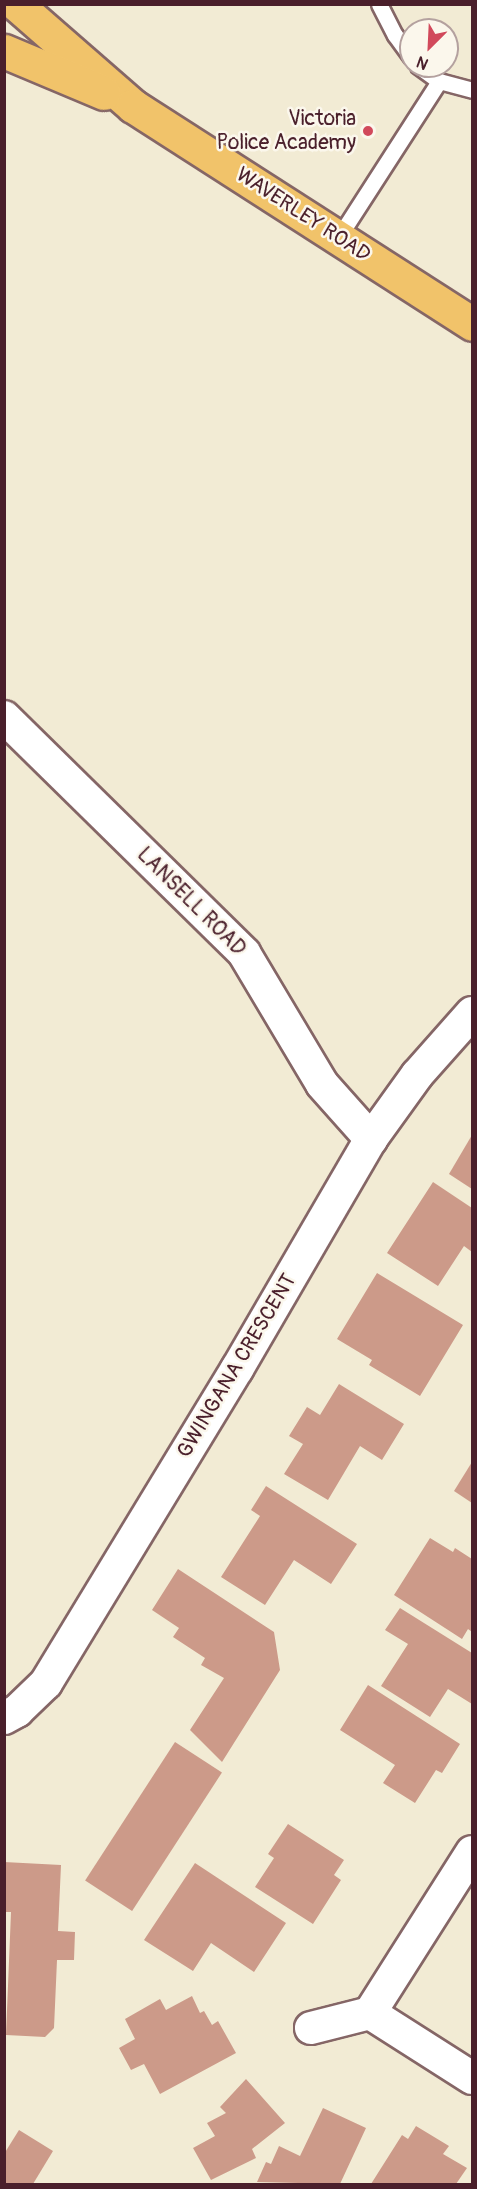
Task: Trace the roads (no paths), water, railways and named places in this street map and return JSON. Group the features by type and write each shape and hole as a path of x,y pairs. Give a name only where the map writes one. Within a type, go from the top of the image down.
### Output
{"main road":[{"path":"4,17 8,4"},
{"name":"WAVERLEY ROAD","path":"16,4 133,106 472,324"},
{"name":"WAVERLEY ROAD","path":"4,51 133,106"}],"street":[{"name":"LANSELL ROAD","path":"4,717 244,953 322,1084 371,1139"},
{"name":"GWINGANA CRESCENT","path":"4,1718 17,1711 46,1683 237,1369 371,1139 417,1075 472,1013"},
{"path":"311,2028 370,2013 472,1852"},
{"path":"370,2013 472,2078"}],"lane":[{"path":"379,4 399,40"},
{"path":"435,78 472,90"},
{"path":"338,238 439,81"}],"place":[{"name":"Victoria Police Academy","path":"368,131"}]}
